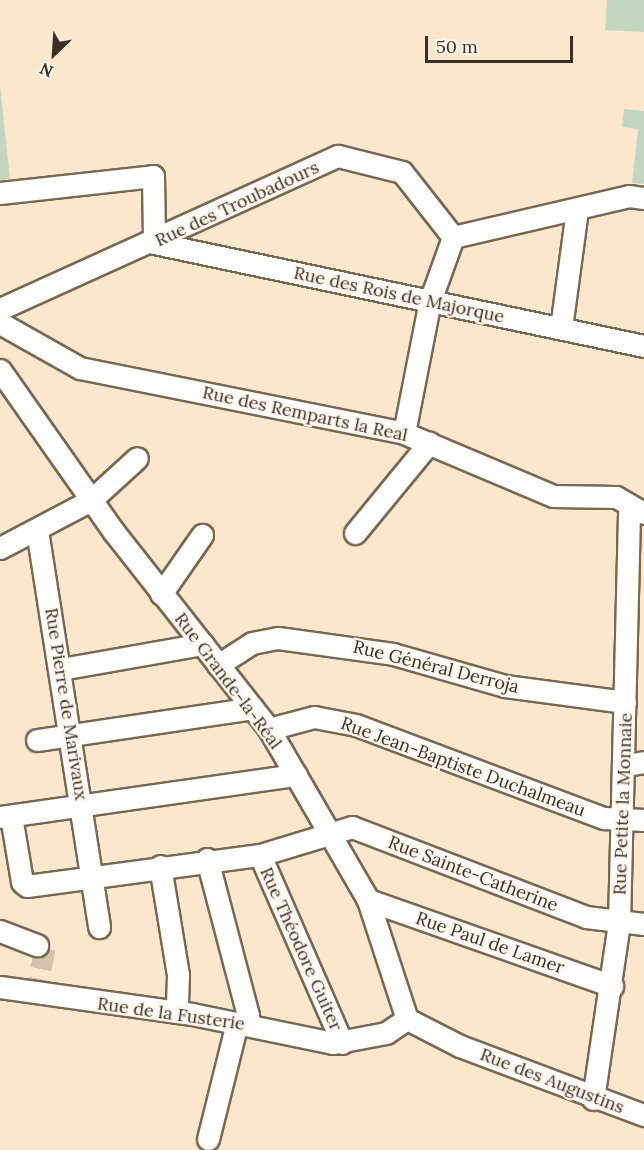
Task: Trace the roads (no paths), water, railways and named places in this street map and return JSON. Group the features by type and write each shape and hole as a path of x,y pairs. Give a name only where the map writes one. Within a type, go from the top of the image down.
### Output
{"street":[{"name":"Rue des Troubadours","path":"0,309 154,243 338,156 402,172 453,237"},
{"path":"0,193 153,176 154,243"},
{"path":"405,433 430,301 453,237 577,210 629,196 644,198"},
{"path":"561,328 577,210"},
{"name":"Rue des Rois de Majorque","path":"154,243 644,346"},
{"name":"Rue des Remparts la Real","path":"0,323 80,369 405,433 554,496 616,497 636,510"},
{"name":"Rue Grande-la-Réal","path":"0,370 91,500 161,594 269,729 329,837 368,900 407,1019"},
{"path":"355,532 429,443"},
{"path":"0,548 37,531 91,500 137,459"},
{"name":"Rue Petite la Monnaie","path":"593,1099 620,924 622,819 635,763 625,702 636,510"},
{"name":"Rue Pierre de Marivaux","path":"37,531 61,669 69,736 82,805 99,927"},
{"path":"161,594 202,535"},
{"name":"Rue Général Derroja","path":"218,665 252,643 278,638 393,654 505,686 625,702"},
{"path":"61,669 203,644"},
{"path":"37,740 253,708"},
{"name":"Rue Jean-Baptiste Duchalmeau","path":"269,729 314,717 356,724 604,818 644,820"},
{"path":"6,816 296,775"},
{"name":"Rue Sainte-Catherine","path":"6,816 27,886 207,859 260,855 329,837 352,827 586,917 620,924 644,924"},
{"name":"Rue Théodore Guiter","path":"260,855 342,1043"},
{"path":"207,859 248,1015 242,1024 208,1139"},
{"path":"160,866 178,975 177,1012"},
{"name":"Rue Paul de Lamer","path":"368,900 612,986"},
{"path":"0,931 37,945"},
{"name":"Rue de la Fusterie","path":"0,987 37,988 342,1043"},
{"path":"342,1043 386,1033 407,1019"},
{"name":"Rue des Augustins","path":"407,1019 460,1046 593,1099 644,1114"}],"tunnel":[{"path":"37,945 45,948 38,983"}]}
